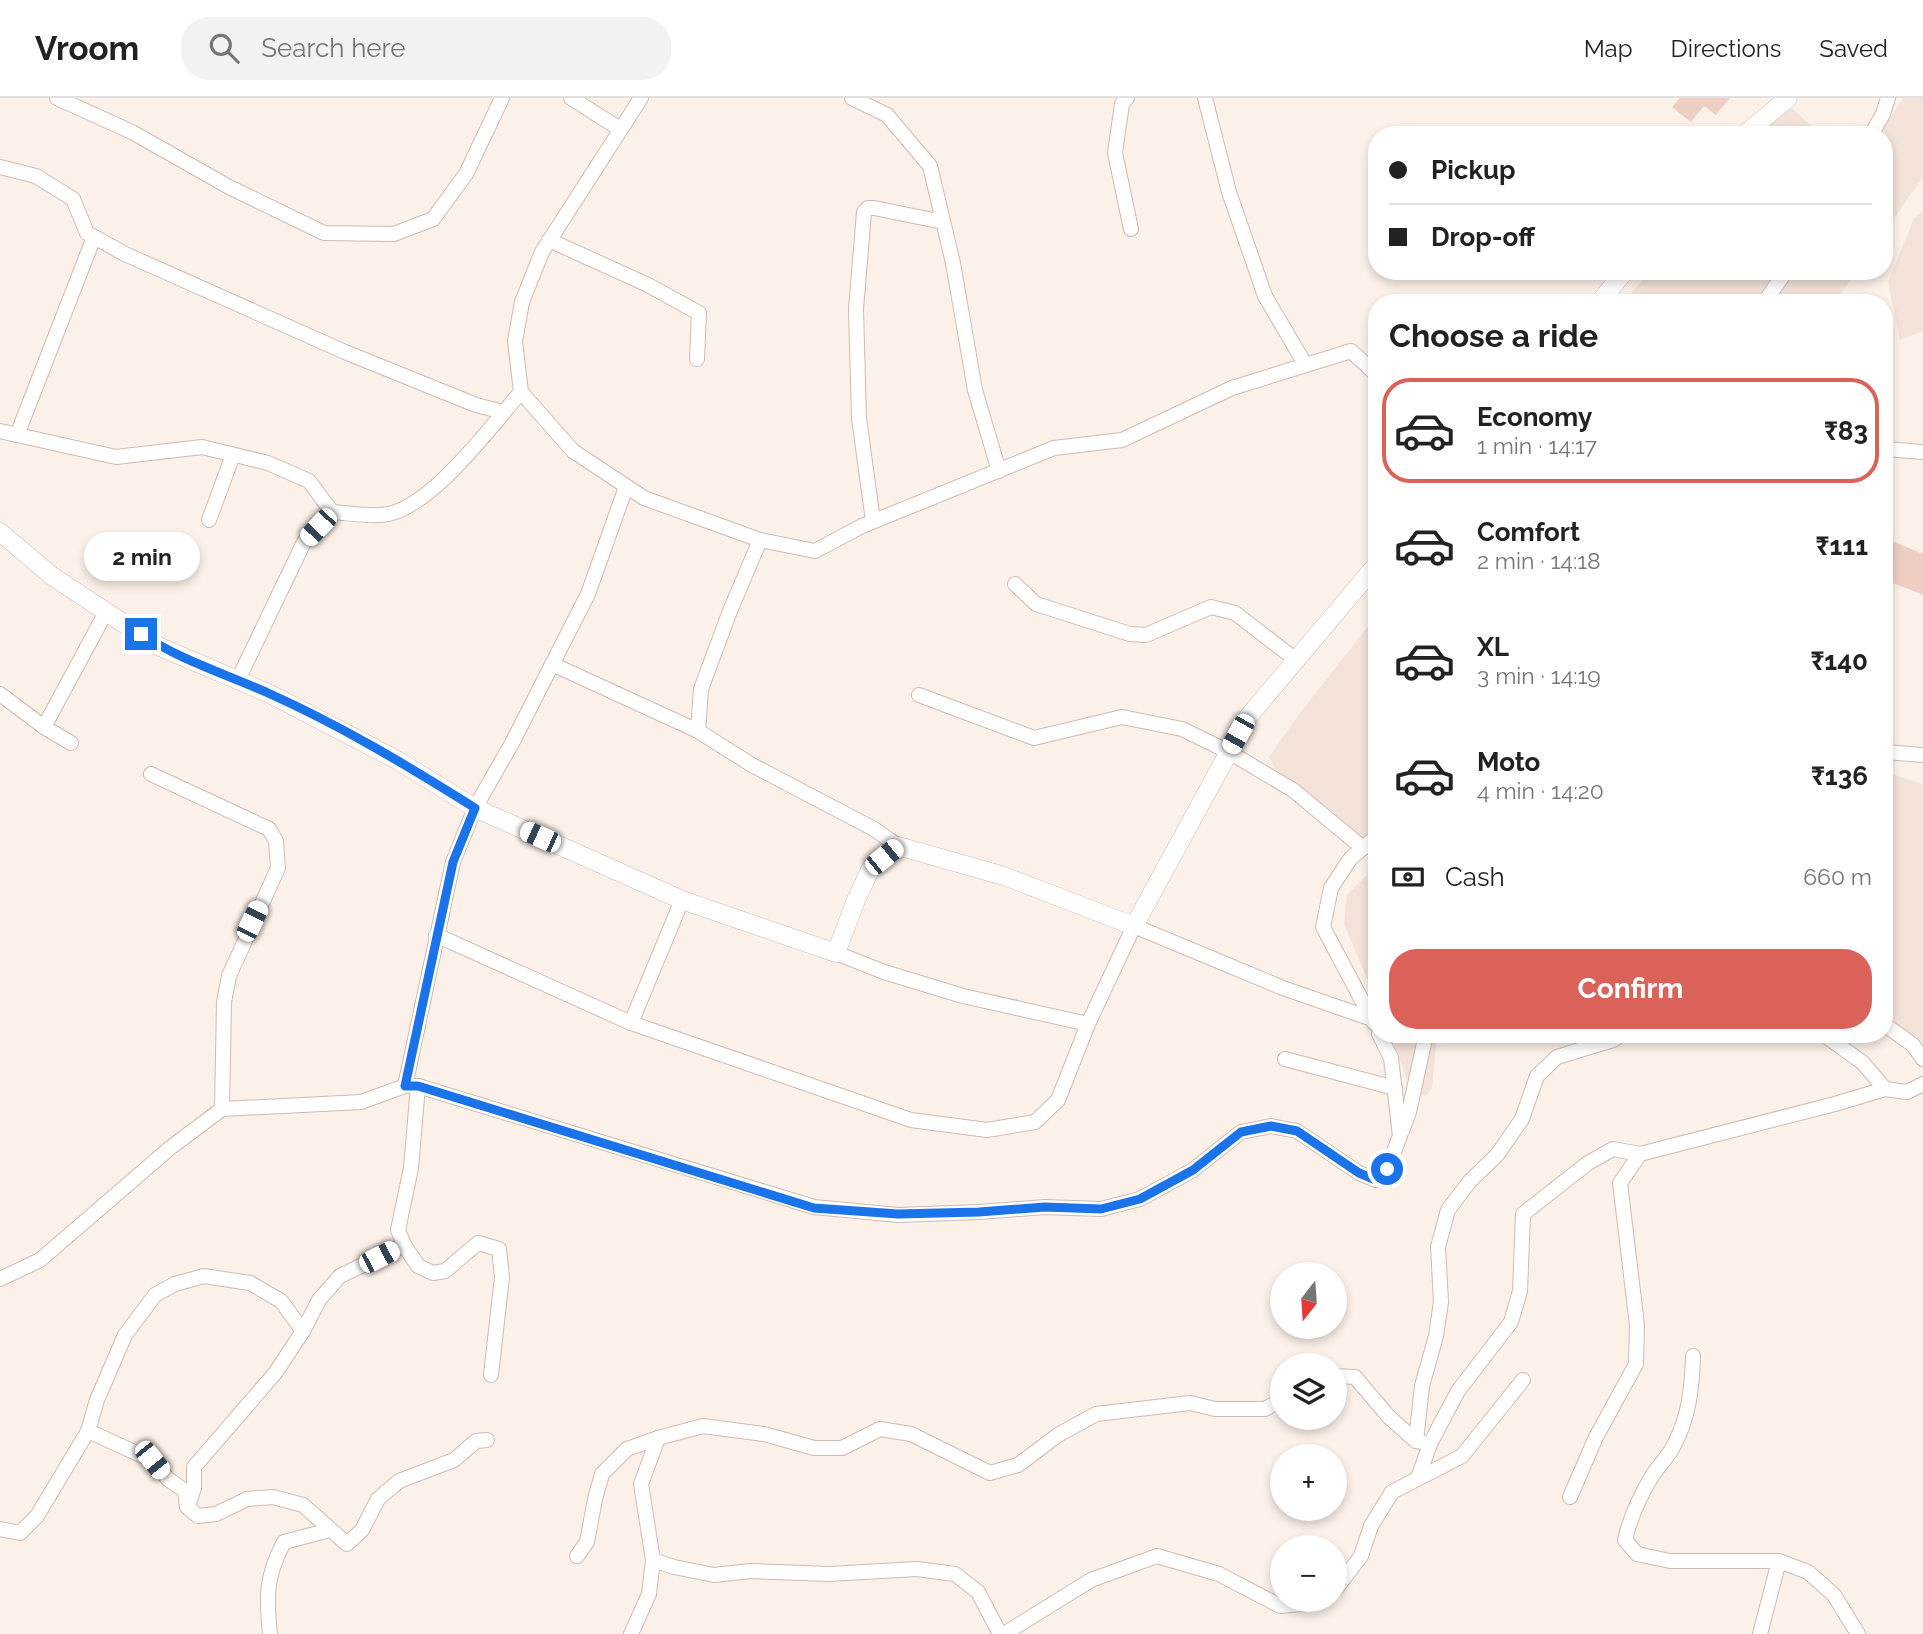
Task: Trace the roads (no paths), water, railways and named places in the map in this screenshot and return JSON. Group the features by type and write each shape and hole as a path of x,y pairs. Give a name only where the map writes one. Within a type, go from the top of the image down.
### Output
{"street":[{"path":"57,98 132,132 229,187 324,233 394,234 433,219 466,174 502,98"},
{"path":"571,98 620,129"},
{"path":"641,98 542,252 522,302 515,341 521,392 573,451 644,498 760,540 815,551 873,522 1054,448 1122,440 1232,388 1351,351 1368,367"},
{"path":"852,98 887,115 930,166 953,263 975,390 999,471"},
{"path":"1127,98 1122,104 1115,153 1132,229"},
{"path":"1205,98 1228,192 1265,296 1305,364"},
{"path":"1754,126 1787,98"},
{"path":"1876,126 1888,98"},
{"path":"0,167 36,176 73,199 87,233 125,254 345,352 476,405 503,412"},
{"path":"873,522 859,418 856,309 864,212 868,208 874,208 943,222"},
{"path":"17,435 94,237"},
{"path":"549,240 648,285 699,313 697,359"},
{"path":"1606,294 1618,280"},
{"path":"0,431 116,457 202,447 268,463 309,481 332,512 383,516 414,503 457,466 521,392"},
{"path":"1893,450 1923,452"},
{"path":"209,520 233,455"},
{"path":"491,1375 502,1277 499,1249 478,1243 445,1271 433,1273 418,1266 398,1230 411,1168 412,1086 436,935 453,862 475,808 512,743 588,594 626,487"},
{"path":"238,680 304,542 332,512"},
{"path":"0,532 51,576 158,646 270,694 397,760 475,808 682,900 884,972 962,996 1088,1024"},
{"path":"698,731 701,689 760,540"},
{"path":"436,935 631,1023 911,1120 988,1130 1035,1122 1058,1100 1088,1024 1134,926 1248,718 1368,575"},
{"path":"1015,584 1036,604 1130,634 1146,635 1211,607 1235,613 1296,660"},
{"path":"44,727 106,612"},
{"path":"552,664 698,731 752,765 874,829 898,846 1004,876 1134,926 1368,1024"},
{"path":"0,694 44,727 71,743"},
{"path":"919,695 1034,738 1122,717 1182,729 1229,752 1293,790 1363,848"},
{"path":"1893,753 1923,755"},
{"path":"151,774 269,830 276,841 278,868 229,976 224,1002 222,1109"},
{"path":"1368,844 1350,859 1331,888 1323,927 1368,1012"},
{"path":"836,953 871,868 898,846"},
{"path":"631,1023 682,900"},
{"path":"1893,1031 1913,1045 1923,1059"},
{"path":"1384,1043 1391,1058 1400,1136"},
{"path":"0,1279 40,1260 170,1148 222,1109 361,1102 412,1086 814,1208 898,1214 1045,1207 1101,1209 1140,1199 1193,1170 1241,1132 1271,1126 1297,1131 1359,1173 1376,1180 1387,1169 1409,1112 1424,1043"},
{"path":"1418,1478 1423,1442 1422,1386 1436,1336 1441,1303 1438,1247 1448,1210 1470,1181 1497,1155 1522,1119 1537,1076 1557,1056 1602,1043"},
{"path":"1835,1043 1863,1063 1885,1089"},
{"path":"1285,1059 1395,1088"},
{"path":"1423,1442 1511,1322 1520,1291 1523,1214 1588,1163 1614,1149 1640,1154 1885,1089 1908,1092 1923,1084"},
{"path":"1570,1497 1596,1437 1636,1364 1637,1325 1620,1183 1640,1154"},
{"path":"187,1507 194,1488 194,1467 276,1373 319,1300 340,1276 404,1244"},
{"path":"0,1529 20,1533 37,1516 88,1431 97,1400 125,1335 155,1295 175,1284 204,1276 250,1283 281,1301 303,1331"},
{"path":"1693,1356 1692,1392 1686,1418 1674,1447 1652,1475 1629,1520 1625,1541 1637,1554 1670,1561 1779,1561 1808,1572 1834,1595 1858,1634"},
{"path":"1347,1377 1355,1377 1389,1417 1423,1442"},
{"path":"1347,1574 1361,1556 1371,1526 1392,1492 1462,1456 1523,1380"},
{"path":"577,1556 587,1542 603,1474 627,1449 703,1426 764,1434 814,1448 842,1448 880,1429 911,1434 990,1473 1018,1465 1058,1435 1096,1414 1190,1403 1215,1409 1265,1409 1270,1406"},
{"path":"88,1431 152,1460 168,1479 185,1492 187,1507 198,1516 216,1514 247,1499 273,1497 303,1505 347,1544 362,1530 378,1499 399,1480 454,1460 476,1441 487,1440"},
{"path":"631,1634 649,1594 653,1560 641,1484 659,1438"},
{"path":"270,1634 267,1602 272,1566 284,1542 330,1530"},
{"path":"653,1560 714,1575 751,1571 829,1574 917,1569 955,1574 978,1592 1002,1634 1091,1580 1157,1556 1219,1574 1270,1601"},
{"path":"1760,1634 1779,1561"}]}
